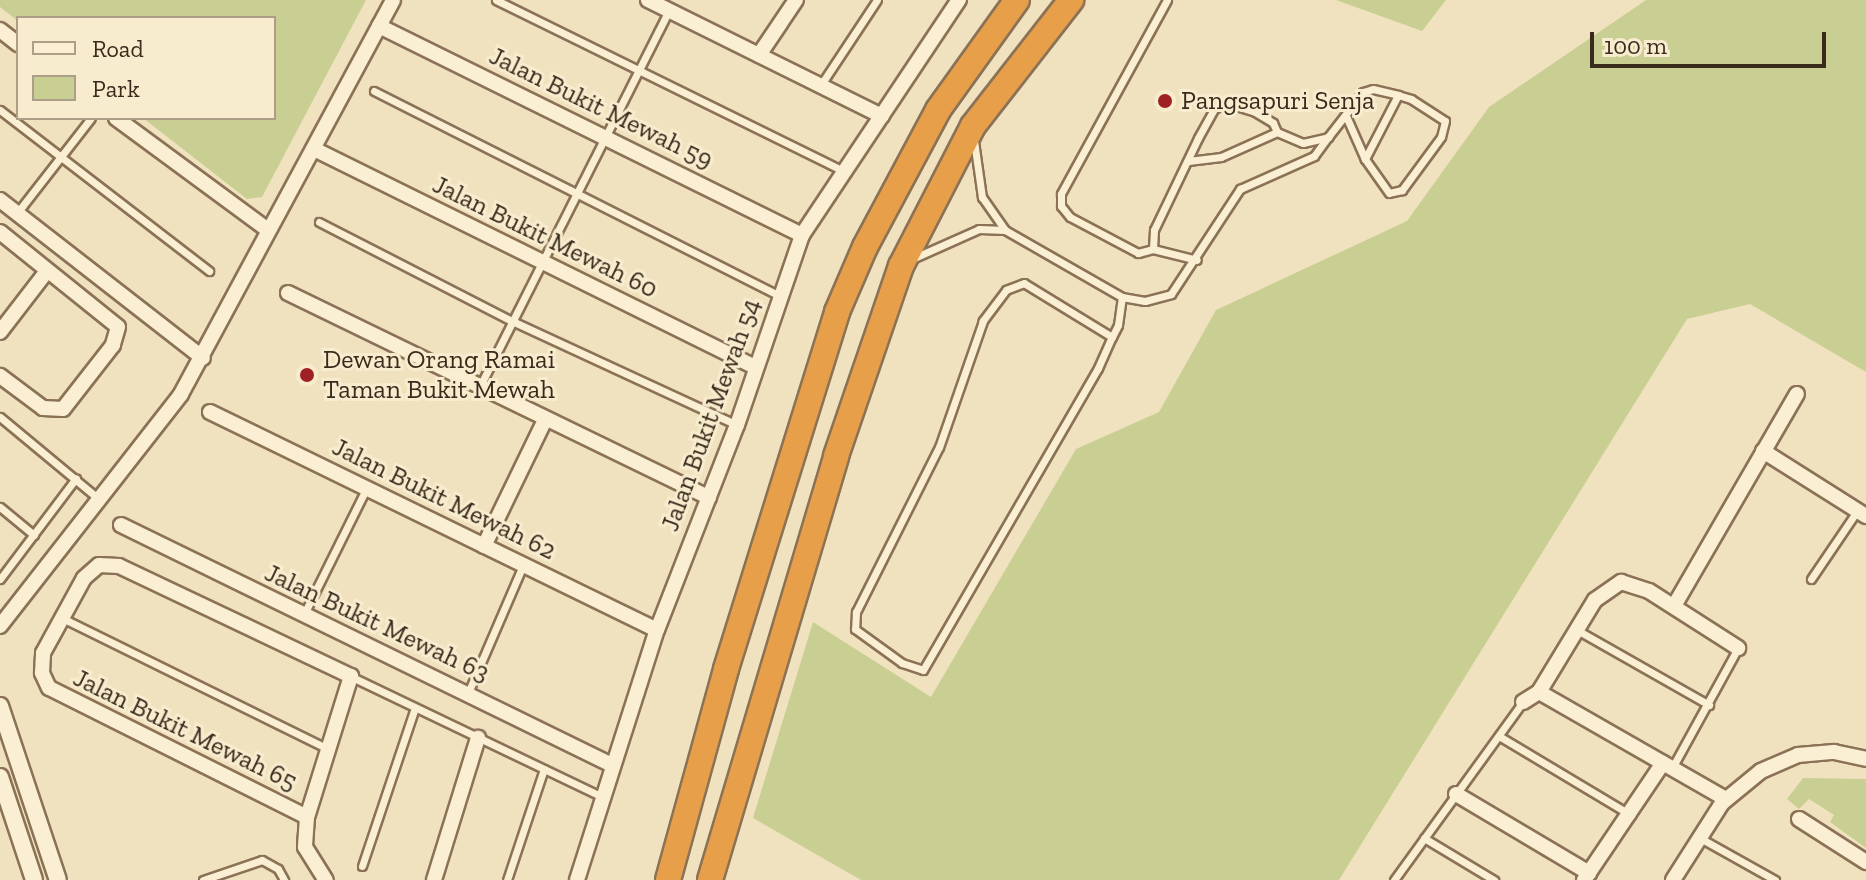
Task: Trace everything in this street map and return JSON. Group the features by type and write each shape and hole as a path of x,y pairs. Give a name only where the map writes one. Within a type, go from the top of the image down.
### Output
{"highway":[{"path":"668,880 726,669 837,312 865,247 938,110 1017,0"},
{"path":"710,880 836,456 901,266 973,126 1071,0"}],"street":[{"path":"0,626 156,430 203,358 268,230 393,0"},
{"path":"648,0 882,116"},
{"path":"759,55 796,0"},
{"name":"Jalan Bukit Mewah 54","path":"577,880 657,630 737,425 802,235 959,0"},
{"name":"Jalan Bukit Mewah 59","path":"379,26 802,235"},
{"path":"0,30 16,42"},
{"path":"119,120 268,230"},
{"name":"Jalan Bukit Mewah 60","path":"314,149 755,367"},
{"path":"0,200 203,358"},
{"path":"0,232 118,327 113,345 63,409 43,408 0,376"},
{"path":"0,332 47,271"},
{"path":"288,293 709,497"},
{"path":"1674,606 1797,394"},
{"name":"Jalan Bukit Mewah 62","path":"210,412 657,630"},
{"path":"484,546 545,420"},
{"path":"1763,451 1861,514"},
{"name":"Jalan Bukit Mewah 63","path":"121,525 612,765"},
{"path":"61,618 84,578 99,565 119,566 351,676 326,748 307,817"},
{"path":"1523,702 1539,692 1595,600 1621,582 1674,606 1738,648"},
{"name":"Jalan Bukit Mewah 65","path":"61,618 43,653 42,673 49,688 307,817 305,847 326,880"},
{"path":"1539,692 1726,799"},
{"path":"0,706 58,880"},
{"path":"434,880 478,738"},
{"path":"1673,880 1726,799 1761,771 1798,755 1834,752 1866,759"},
{"path":"1456,794 1586,877 1668,766"},
{"path":"0,777 34,880"},
{"path":"1799,819 1866,862"}],"lane":[{"path":"496,0 844,171"},
{"path":"820,86 877,0"},
{"path":"1167,0 1061,194 1061,206 1070,217 1138,253 1153,249 1197,260"},
{"path":"480,386 669,11"},
{"path":"973,126 982,197 1005,230 1122,297 1145,301 1171,294 1197,260 1226,203 1240,189 1314,156 1363,92 1373,89 1398,95 1438,113 1445,121 1441,137 1402,190 1389,193 1365,159 1346,116"},
{"path":"374,91 780,296"},
{"path":"1365,159 1398,95"},
{"path":"1153,249 1154,230 1214,109 1226,103 1255,112 1273,123 1277,132 1303,143 1328,137"},
{"path":"0,110 209,271"},
{"path":"17,213 89,120"},
{"path":"1188,161 1221,157 1277,132"},
{"path":"319,222 512,321 737,425"},
{"path":"901,266 979,229 1005,230"},
{"path":"1112,337 1024,283 1006,290 983,321 939,447 856,612 855,629 902,663 923,670 1112,337 1122,297"},
{"path":"0,417 101,500"},
{"path":"0,579 76,478"},
{"path":"303,616 366,488"},
{"path":"0,507 34,535"},
{"path":"1811,579 1861,514"},
{"path":"468,693 523,565"},
{"path":"61,618 326,748"},
{"path":"1577,630 1709,705"},
{"path":"1668,766 1709,705 1738,648"},
{"path":"351,676 602,797"},
{"path":"1394,880 1523,702"},
{"path":"362,866 415,708"},
{"path":"1499,736 1632,816"},
{"path":"507,880 544,769"},
{"path":"1424,838 1494,880"},
{"path":"1700,838 1775,880"},
{"path":"207,879 262,860 278,869 284,880"}],"green space":[{"path":"0,0 366,0 262,197 247,199 146,120 276,120 276,16 16,16 16,19 0,7"},
{"path":"1336,0 1446,0 1422,31"},
{"path":"1646,0 1866,0 1866,372 1750,304 1687,319 1339,880 861,880 753,818 813,622 931,697 1076,449 1159,412 1216,310 1407,221 1489,107"},
{"path":"1803,778 1866,779 1866,848 1830,822 1834,815 1809,799 1799,809 1787,799"}],"place":[{"name":"Pangsapuri Senja","path":"1165,101"},
{"name":"Dewan Orang Ramai Taman Bukit Mewah","path":"307,375"}]}
